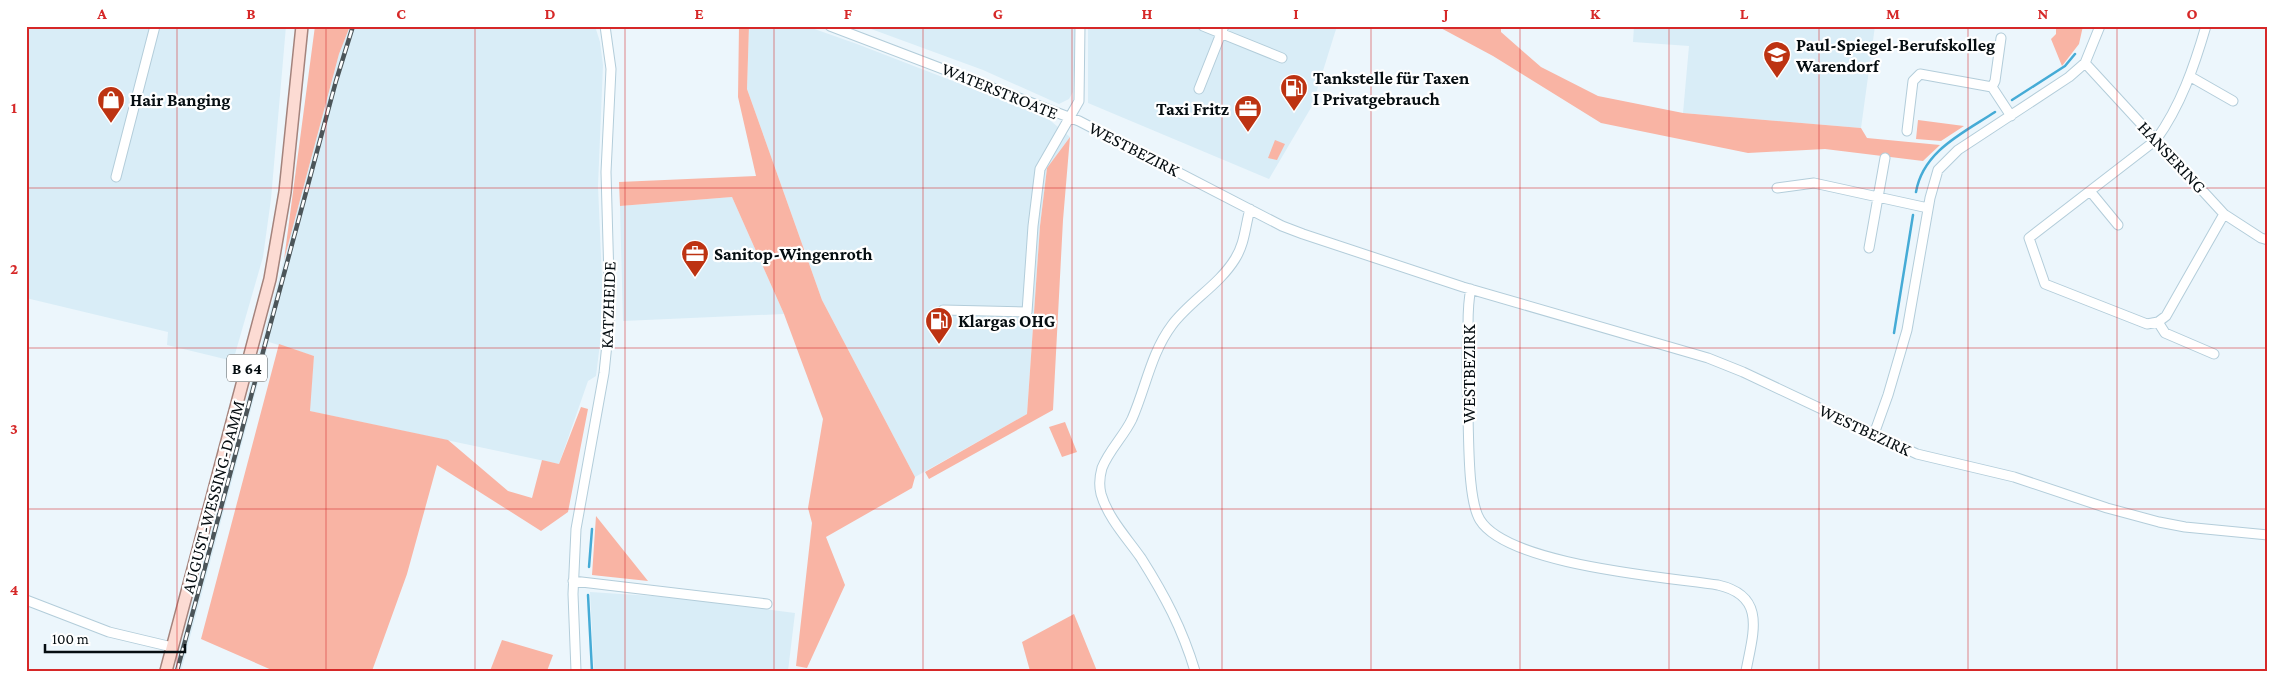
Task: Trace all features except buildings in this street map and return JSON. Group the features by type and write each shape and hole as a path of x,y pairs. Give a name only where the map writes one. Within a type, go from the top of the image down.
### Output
{"main road":[{"name":"AUGUST-WESSING-DAMM","path":"166,671 270,279 285,192 302,26"}],"street":[{"path":"116,177 155,26"},
{"name":"KATZHEIDE","path":"576,671 573,581 579,509 604,373 610,315 606,172 611,79 610,52 605,26"},
{"name":"WATERSTROATE","path":"830,26 1070,118 1040,169 1033,226 1027,312 943,310"},
{"path":"1070,118 1079,100 1080,93 1080,26"},
{"path":"1204,26 1223,30 1282,58"},
{"path":"1874,434 1886,404 1907,330 1928,208 1938,170 1958,150 2070,77 2085,63 2100,26"},
{"path":"2206,26 2191,78 2156,140 2029,238 2045,284 2147,324 2158,322 2166,316 2224,214"},
{"path":"1199,89 1223,30"},
{"path":"1992,87 1995,82 2001,38"},
{"name":"HANSERING","path":"2085,63 2224,214 2261,238 2268,240"},
{"path":"1907,131 1913,81 1920,74 1992,87 2011,116"},
{"path":"2191,78 2233,101"},
{"name":"WESTBEZIRK","path":"1070,118 1303,234 1471,289 1708,358 1742,372 1916,454 2014,477 2134,516 2185,527 2268,535"},
{"path":"1869,248 1885,158"},
{"path":"1777,188 1814,183 1928,208"},
{"path":"2090,191 2118,225"},
{"path":"1195,671 1185,637 1161,589 1108,511 1100,492 1100,480 1102,469 1108,457 1131,421 1150,367 1164,335 1174,322 1233,262 1244,239 1250,209"},
{"name":"WESTBEZIRK","path":"1471,289 1467,378 1472,493 1479,519 1487,529 1500,538 1531,552 1559,560 1718,584 1735,590 1742,594 1752,609 1753,632 1746,671"},
{"path":"2158,322 2165,334 2214,354"},
{"path":"573,581 768,604"},
{"path":"26,600 109,632 172,648"}],"shaded area":[{"path":"26,26 286,26 271,199 263,257 233,361 167,345 168,332 26,298"},
{"path":"315,26 350,26 339,54 284,260"},
{"path":"350,26 595,26 600,42 603,65 598,186 603,301 596,376 588,381 559,464 309,411 314,356 269,342 181,671 174,671 339,54"},
{"path":"739,26 749,26 747,89 822,300 915,477 912,488 826,537 845,585 807,668 796,666 812,523 808,508 823,419 784,314 732,197 620,206 619,182 756,176 738,97"},
{"path":"749,26 806,26 1046,117 1070,137 1047,168 1040,226 1027,414 915,477 822,300 747,89"},
{"path":"863,26 1076,26 1073,92 1069,99 1059,104 983,70"},
{"path":"1088,26 1337,26 1312,106 1269,179 1088,103"},
{"path":"1437,26 1501,26 1501,32 1541,67 1598,96 1683,113 1861,128 1867,138 1940,145 1923,161 1825,149 1748,153 1601,123 1493,56"},
{"name":"Paul-Spiegel-Berufskolleg Warendorf","path":"1634,26 1875,26 1861,128 1683,113 1689,46 1633,42"},
{"path":"2056,26 2083,26 2079,44 2062,66 2051,39 2056,34"},
{"path":"1918,120 1964,126 1941,141 1916,139"},
{"path":"1070,137 1063,220 1053,410 929,479 925,472 1027,414 1040,226 1047,168"},
{"path":"1275,140 1285,144 1277,160 1268,158"},
{"name":"Sanitop-Wingenroth","path":"732,197 784,314 623,321 620,206"},
{"path":"279,344 314,356 310,411 448,440 508,491 532,498 542,460 559,464 581,407 588,409 568,512 541,531 437,465 407,574 372,671 274,671 201,639"},
{"path":"1065,422 1077,452 1062,457 1049,427"},
{"path":"596,516 648,581 592,575"},
{"path":"590,592 669,597 795,613 788,671 594,671"},
{"path":"1074,614 1097,671 1030,671 1022,642"},
{"path":"502,640 553,655 547,671 490,671"}],"waterway":[{"path":"2012,100 2065,66 2075,54"},
{"path":"1916,192 1920,178 1936,154 1946,144 1995,112"},
{"path":"1894,333 1913,215"},
{"path":"589,567 592,529"},
{"path":"588,595 592,671"}],"railway":[{"path":"177,671 336,81 353,26"}],"place":[{"name":"Paul-Spiegel-Berufskolleg Warendorf","path":"1777,79"},
{"name":"Tankstelle für Taxen I Privatgebrauch","path":"1294,112"},
{"name":"Hair Banging","path":"111,124"},
{"name":"Taxi Fritz","path":"1248,133"},
{"name":"Sanitop-Wingenroth","path":"695,278"},
{"name":"Klargas OHG","path":"939,345"}]}
